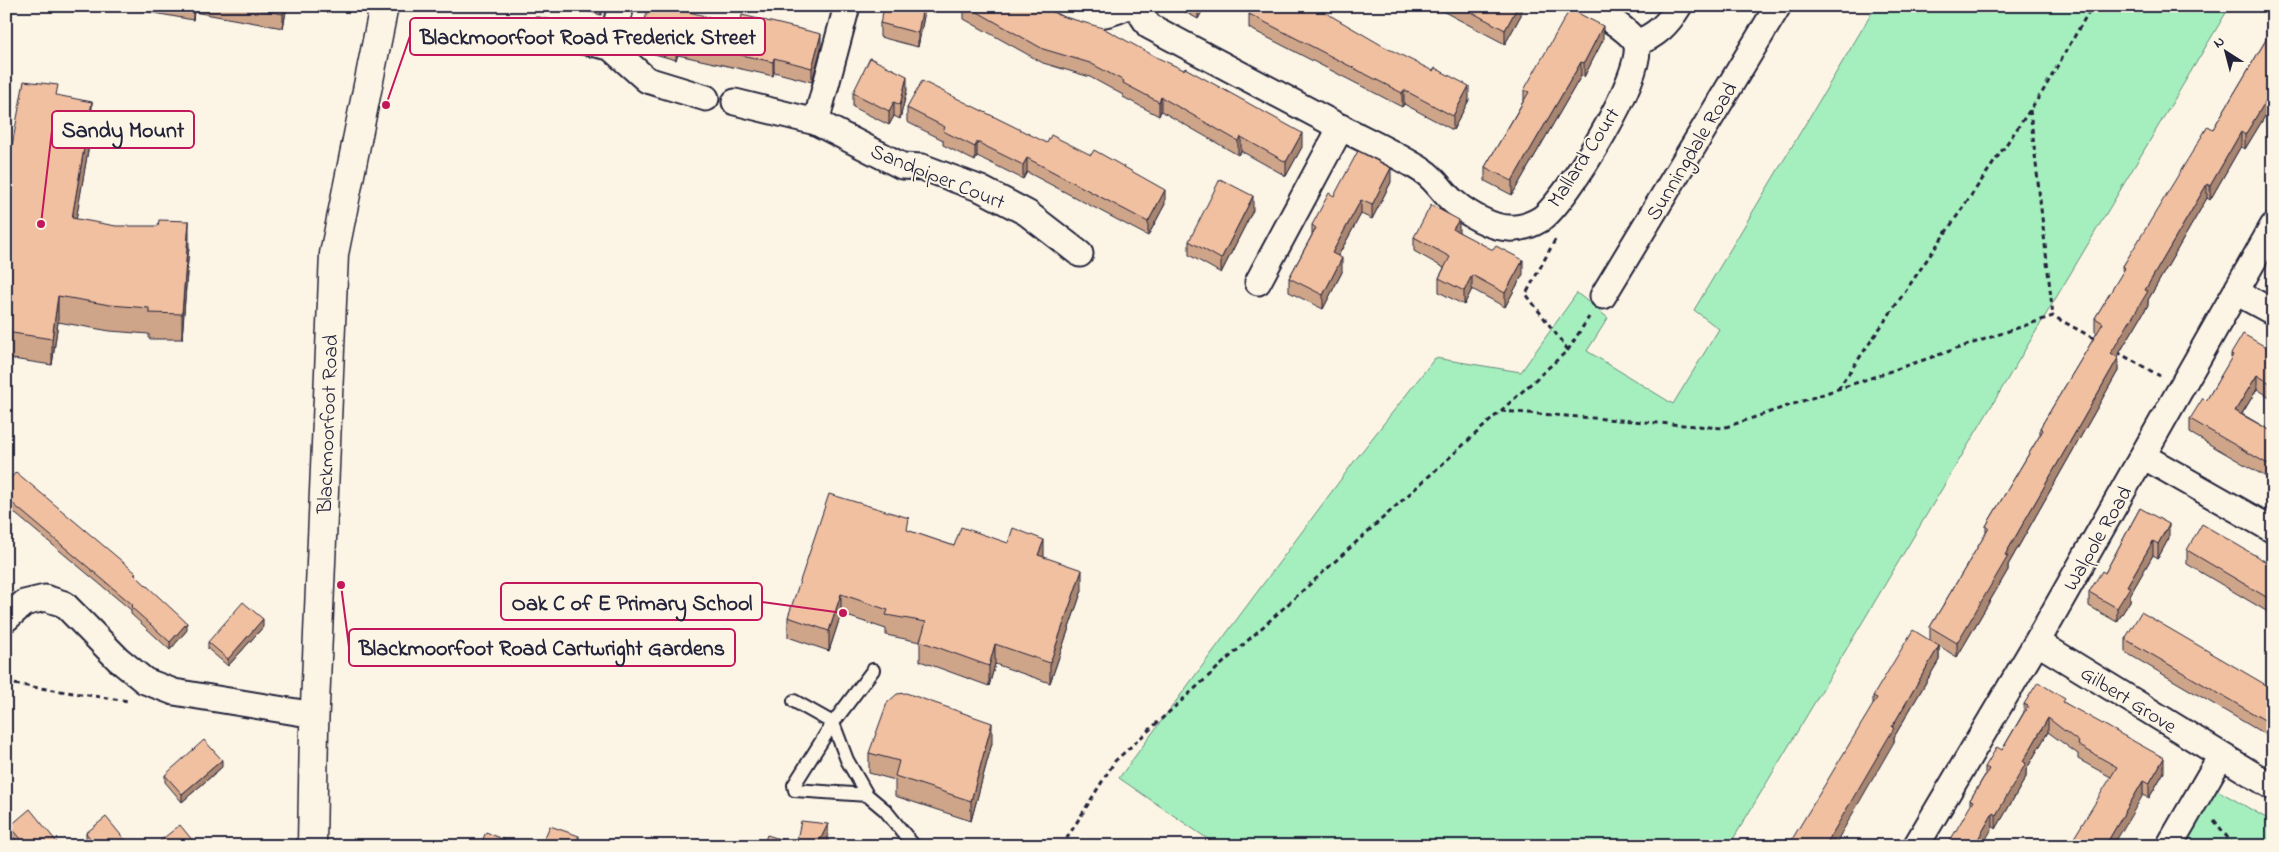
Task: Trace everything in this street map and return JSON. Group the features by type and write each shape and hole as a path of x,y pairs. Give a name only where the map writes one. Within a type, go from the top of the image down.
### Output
{"street":[{"name":"Blackmoorfoot Road","path":"312,846 315,715 334,254 384,6"},
{"path":"610,47 621,6"},
{"path":"816,122 847,6"},
{"path":"1060,6 1077,15 1110,15 1128,6"},
{"name":"Mallard Court","path":"1136,6 1149,26 1341,127 1388,149 1426,172 1455,203 1481,219 1507,228 1523,228 1542,218 1575,178 1607,127 1635,69 1638,53 1636,43"},
{"path":"1588,6 1631,35 1636,43 1652,37 1670,20 1679,6"},
{"name":"Sunningdale Road","path":"1603,296 1778,6"},
{"path":"537,31 610,47 647,80 706,98"},
{"name":"Sandpiper Court","path":"735,102 816,122 902,166 922,166 981,189 1027,213 1080,254"},
{"path":"1258,282 1341,127"},
{"name":"Walpole Road","path":"1916,846 2037,642 2273,226"},
{"path":"2236,292 2273,312"},
{"path":"2143,456 2273,530"},
{"path":"6,619 24,603 45,598 64,604 118,659 145,681 174,692 315,715"},
{"name":"Gilbert Grove","path":"2037,642 2273,787"},
{"path":"2169,846 2221,756"}],"lane":[{"path":"867,795 795,790 794,785 833,723 873,670"},
{"path":"794,701 833,723 847,760 867,795 885,810 914,846"}],"path":[{"path":"1837,389 2030,110 2092,6"},
{"path":"2030,110 2053,316"},
{"path":"1542,218 1555,241 1526,294 1568,350"},
{"path":"1062,846 1115,761 1568,350 1603,296"},
{"path":"1501,411 1723,428 2053,316 2104,345"},
{"path":"2113,350 2181,388"},
{"path":"2198,796 2226,838 2234,846"},
{"path":"2226,838 2226,846"}],"green space":[{"path":"1876,6 2230,6 1729,846 1218,846 1119,778 1356,459 1435,358 1521,372 1577,293 1608,318 1587,351 1673,404 1719,329 1694,310"},
{"path":"2212,787 2273,822 2273,841 2270,846 2188,846 2183,834"}],"building":[{"path":"240,6 284,6 283,14"},
{"path":"649,6 666,6 740,25 742,15 821,34 812,68 774,58 773,62 678,41 676,46 640,36"},
{"path":"885,6 923,6 918,33 880,23"},
{"path":"967,6 1043,6 1058,15 1103,28 1158,58 1184,70 1185,68 1302,133 1286,162 1241,137 1238,141 1161,97 1159,102 1090,63 1043,49"},
{"path":"1253,6 1314,6 1383,46 1433,71 1435,68 1469,86 1453,116 1404,90 1402,93 1249,14"},
{"path":"1460,6 1518,6 1505,30"},
{"path":"1570,9 1603,26 1584,63 1581,62 1512,181 1485,167 1529,92 1524,90"},
{"path":"2273,28 2273,89 2245,135 2241,132 2210,186 2207,184 2145,290 2148,291 2111,353 2118,358 2005,555 2008,556 1957,643 1930,627 1989,528 1986,526 2043,430 2040,428 2103,323 2095,318 2125,268 2123,266 2208,126 2213,129"},
{"path":"870,58 907,76 900,105 894,102 889,111 853,93"},
{"path":"24,81 58,85 56,95 92,102 72,218 116,226 158,226 159,220 189,221 182,314 149,313 149,308 110,305 58,296 52,339 6,332 6,178"},
{"path":"922,81 1047,143 1051,135 1091,155 1094,150 1165,190 1148,222 1027,158 1023,165 977,142 975,147 943,131 945,127 907,108"},
{"path":"1358,151 1391,168 1372,205 1361,200 1332,253 1342,258 1323,295 1289,278 1316,228 1312,225 1329,193 1334,196"},
{"path":"1220,179 1253,196 1221,259 1189,241"},
{"path":"1431,205 1459,220 1453,229 1493,250 1496,246 1523,260 1505,293 1472,275 1464,291 1439,278 1450,257 1414,237"},
{"path":"2243,334 2273,351 2273,385 2257,375 2235,411 2273,432 2273,467 2190,419 2203,398 2206,401"},
{"path":"16,472 136,573 134,574 187,623 170,642 131,607 133,605 6,498 6,484"},
{"path":"829,494 909,518 907,530 954,546 961,527 1008,543 1013,528 1044,540 1038,555 1082,570 1050,663 995,644 989,666 920,641 926,622 886,615 888,610 841,594 829,631 788,617"},
{"path":"2140,508 2169,524 2158,544 2153,541 2127,586 2130,587 2117,608 2089,592 2102,571 2105,573"},
{"path":"2202,524 2273,566 2273,601 2187,550"},
{"path":"243,602 263,619 228,659 208,642"},
{"path":"2141,612 2273,689 2273,725 2125,639"},
{"path":"1913,630 1939,646 1892,727 1894,728 1825,846 1788,846 1877,698 1873,696"},
{"path":"2038,682 2065,699 2063,702 2164,758 2149,784 2143,781 2105,846 2069,846 2117,767 2078,745 2079,742 2048,718 2023,762 2026,763 2014,784 1996,815 1993,813 1974,846 1947,846 1973,801 1970,800 1989,769 1985,767 1997,747 2002,750 2028,706 2024,704"},
{"path":"906,693 992,723 971,801 895,776 899,761 869,753 887,703 897,694"},
{"path":"204,740 222,760 182,794 165,775"},
{"path":"30,809 60,846 27,846 10,826"},
{"path":"106,817 130,846 96,846 86,833"},
{"path":"801,821 828,824 819,842 827,846 763,846 767,835 796,844"},
{"path":"180,825 197,846 163,846 160,841"},
{"path":"550,826 579,836 574,846 541,846"},
{"path":"486,832 518,846 480,846"}],"place":[{"name":"Blackmoorfoot Road Frederick Street","path":"386,105"},
{"name":"Sandy Mount","path":"41,224"},
{"name":"Blackmoorfoot Road Cartwright Gardens","path":"341,585"},
{"name":"Oak C of E Primary School","path":"843,613"}]}
